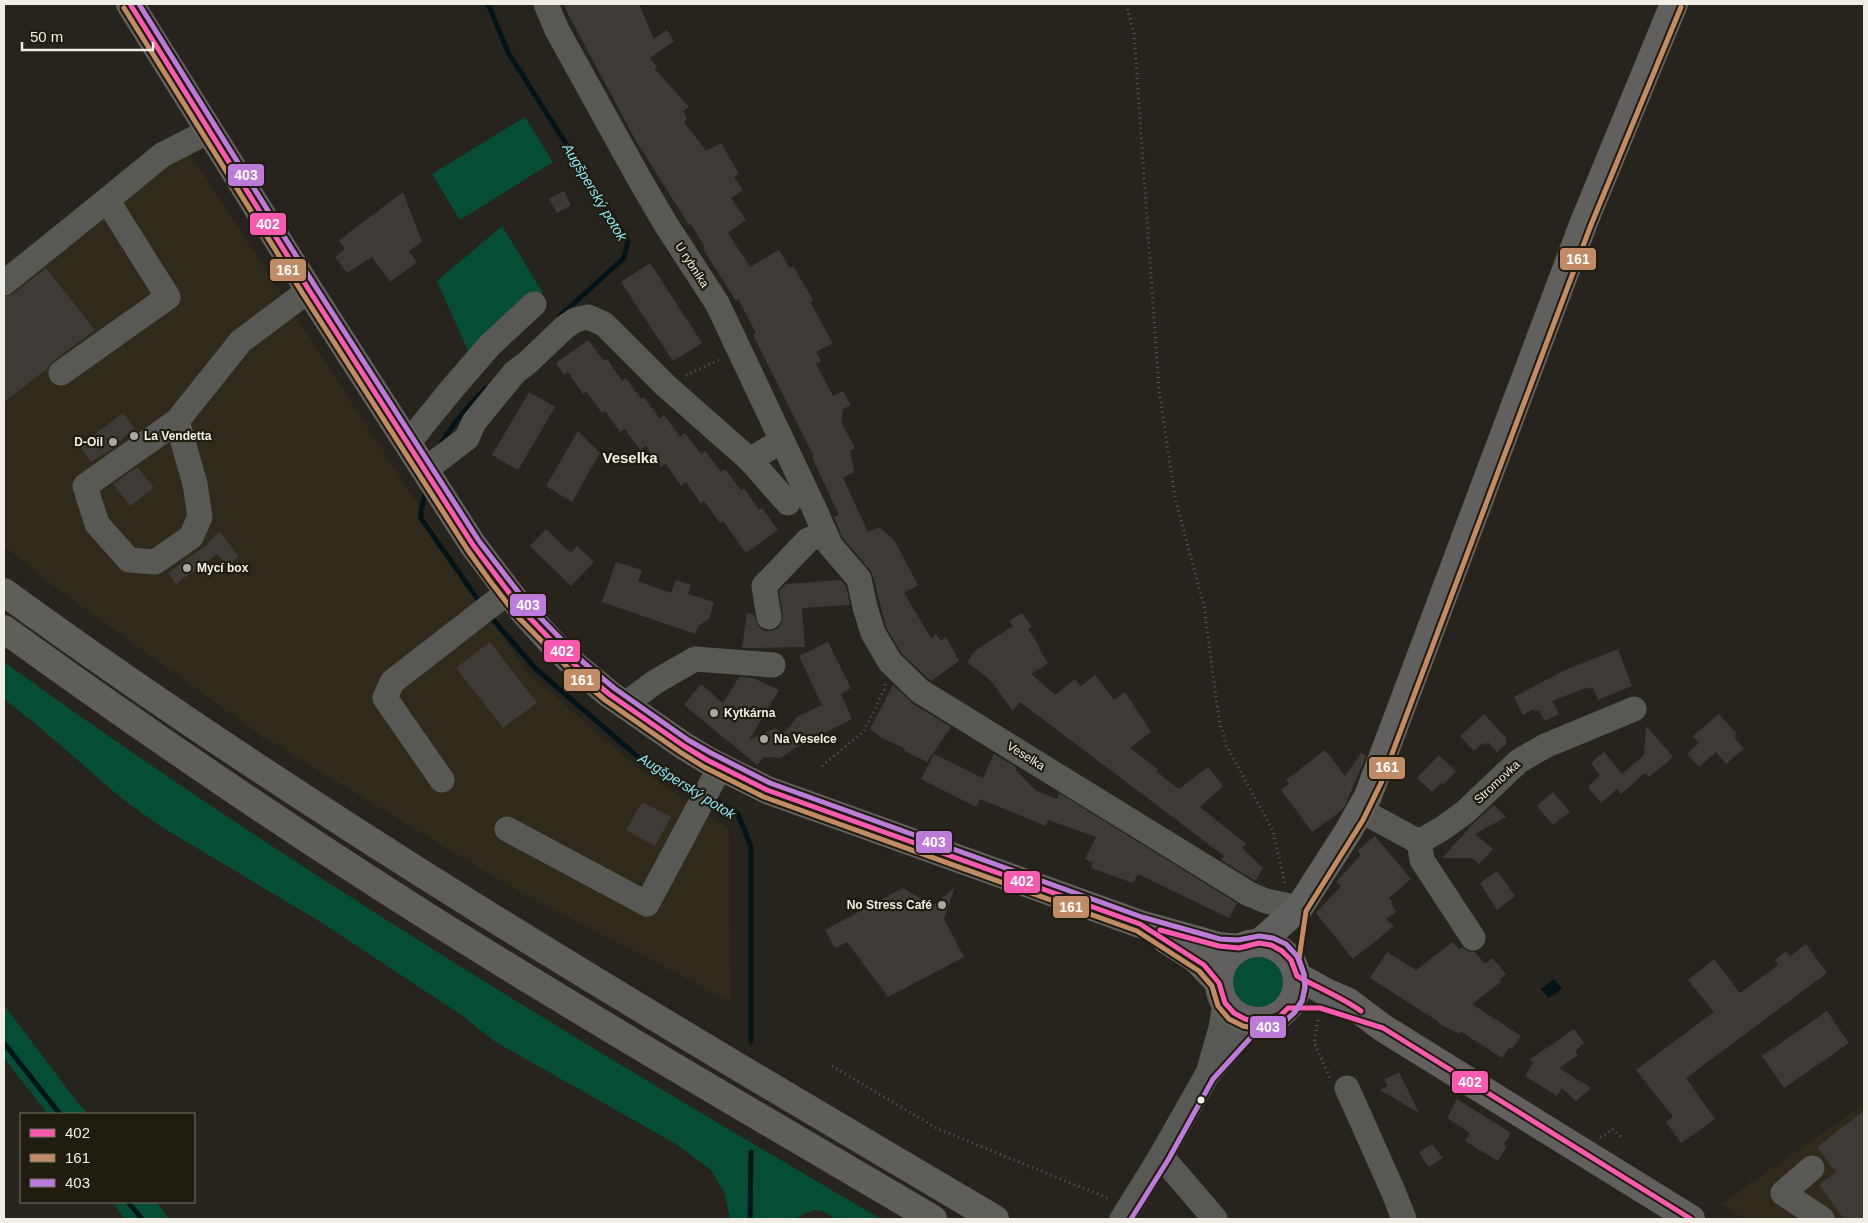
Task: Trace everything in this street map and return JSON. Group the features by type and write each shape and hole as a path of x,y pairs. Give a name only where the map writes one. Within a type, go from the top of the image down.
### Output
{"highway":[{"path":"4,592 116,673 441,886 738,1067 995,1219"},
{"path":"4,629 211,775 425,914 716,1092 933,1219"}],"main road":[{"path":"130,4 309,290 473,545 493,604 522,611 584,673 624,705 684,746 710,785 766,790 1140,924 1219,946 1271,945 1282,951 1294,968 1326,992 1347,1001 1383,1028 1691,1219"},
{"path":"1222,993 1220,972 1224,962 1231,954 1249,945 1299,908 1360,810 1374,780 1584,222 1674,4"},
{"path":"1140,924 1196,959 1222,993 1234,1013 1245,1019 1258,1022 1280,1016 1295,998 1298,987 1294,968 1299,908"},
{"path":"1288,1008 1320,1008 1383,1028"}],"street":[{"name":"U rybníka","path":"546,4 556,30 665,223 717,303 825,533"},
{"path":"4,283 162,155 209,131"},
{"path":"61,373 168,297 107,200"},
{"path":"177,421 195,484 200,517 190,537 155,562 128,560 98,524 85,486 177,421 240,342 309,290"},
{"path":"408,443 489,346 534,304"},
{"path":"425,470 467,438 474,422 515,372 565,327 581,318 594,318 604,324 665,385 750,460 788,504"},
{"path":"750,460 781,441"},
{"path":"770,617 764,586 808,540 825,533"},
{"name":"Veselka","path":"825,533 830,545 859,579 873,633 890,662 920,691 1248,894 1266,901 1299,908"},
{"path":"442,780 386,698 392,682 493,604"},
{"path":"624,705 655,682 695,659 773,665"},
{"name":"Stromovka","path":"1420,842 1465,812 1519,761 1545,746 1634,709"},
{"path":"507,829 647,904 710,785"},
{"path":"1360,810 1420,842 1422,860 1473,938"},
{"path":"1207,1075 1221,1028 1222,993"},
{"path":"1126,1212 1161,1156 1207,1075 1241,1035 1258,1022"},
{"path":"1347,1088 1404,1219"},
{"path":"1161,1156 1215,1219"},
{"path":"1812,1168 1783,1193 1822,1219"}],"path":[{"path":"1126,4 1134,33 1159,390 1175,498 1204,606 1219,719 1226,746 1273,831 1282,873"},
{"path":"665,385 738,351"},
{"path":"822,766 864,731 884,690 890,662"},
{"path":"1318,1020 1314,1042 1331,1081 1347,1088"},
{"path":"832,1066 938,1129 1126,1212"}],"shaded area":[{"path":"177,133 526,671 638,768 729,829 731,1002 507,885 263,737 48,582 4,546 4,269"},
{"path":"1554,979 1562,989 1549,998 1541,989"},
{"path":"1864,1104 1864,1219 1745,1219 1721,1204"}],"green space":[{"path":"525,117 553,162 460,220 432,174"},
{"path":"502,226 543,293 469,353 437,281"},
{"path":"4,662 218,810 436,951 657,1087 881,1219 836,1219 822,1211 814,1210 795,1219 730,1219 725,1194 711,1170 676,1144 494,1041 460,1014 319,921 160,826 120,797 4,699"},
{"path":"1258,956 1272,960 1280,968 1284,982 1280,996 1272,1004 1258,1008 1244,1004 1236,996 1232,982 1236,968 1244,960"},
{"path":"4,1005 87,1113 47,1113 4,1058"},
{"path":"114,1203 157,1203 169,1219 124,1219"}],"building":[{"path":"564,4 639,4 654,39 667,30 674,41 650,58 657,67 654,68 689,107 683,111 687,118 684,122 706,151 721,143 739,174 734,177 743,190 731,198 746,220 728,233 750,267 779,250 790,268 793,266 813,300 810,302 833,343 816,352 821,361 816,364 833,396 843,391 851,405 843,409 841,422 855,448 850,451 854,472 843,478 868,532 879,527 894,540 918,585 904,593 931,638 936,634 941,641 946,637 959,661 931,681 901,653 886,627 873,576 842,537 834,517 839,515 812,457 814,456 753,335 756,333 738,299 736,301 703,249 705,248 691,224 689,225 636,141"},
{"path":"564,191 571,205 557,213 549,199"},
{"path":"403,192 422,242 409,251 417,262 390,282 372,257 347,273 335,257 345,249 339,240"},
{"path":"650,263 702,343 673,361 621,282"},
{"path":"46,268 95,330 53,361 48,368 4,402 4,297 13,294"},
{"path":"588,340 604,361 607,359 622,381 626,378 641,399 644,397 660,419 664,415 680,437 685,433 701,454 705,451 721,472 725,469 741,490 744,488 759,510 762,508 778,530 746,553 723,521 720,523 704,501 701,504 686,482 681,486 666,464 661,467 646,446 640,450 625,429 620,432 605,411 602,413 586,391 583,394 568,372 564,375 556,363"},
{"path":"529,392 555,407 518,470 492,455"},
{"path":"123,413 135,429 118,442 120,444 91,462 79,446"},
{"path":"578,431 600,453 572,502 546,486"},
{"path":"137,467 154,488 130,506 113,484"},
{"path":"546,529 571,553 577,546 594,562 571,586 530,546"},
{"path":"220,532 239,557 227,566 217,554 176,584 168,573 209,543"},
{"path":"616,562 642,570 638,581 671,593 676,580 691,585 688,594 714,602 709,619 698,626 695,634 602,602"},
{"path":"841,580 846,586 850,605 802,608 805,647 742,648 747,613 754,615 758,626 764,631 772,631 782,623 783,615 779,591 786,584"},
{"path":"1022,613 1032,627 1028,629 1048,663 1031,674 1055,695 1075,679 1081,686 1095,675 1114,700 1125,692 1151,732 1130,748 1158,769 1156,771 1179,789 1208,767 1223,786 1200,807 1246,844 1242,848 1263,868 1255,881 1221,860 1224,856 1020,702 1013,711 991,681 967,662 976,650 1013,626 1009,621"},
{"path":"490,642 537,703 503,728 456,668"},
{"path":"828,642 851,688 841,694 852,719 795,748 781,758 764,757 757,765 684,705 701,684 723,703 739,677 753,678 779,690 749,740 775,728 783,734 797,717 822,705 799,656"},
{"path":"1618,649 1632,686 1598,700 1593,688 1589,689 1588,687 1552,701 1559,714 1545,721 1539,710 1535,712 1534,709 1523,715 1514,697 1565,670"},
{"path":"893,685 912,703 951,727 927,762 903,750 904,748 882,738 870,729"},
{"path":"1484,714 1506,738 1506,744 1497,752 1488,742 1485,745 1483,743 1474,751 1460,736"},
{"path":"1719,714 1737,734 1734,737 1744,749 1726,764 1716,752 1699,767 1687,754 1699,743 1693,736"},
{"path":"1646,726 1673,757 1649,777 1645,773 1621,794 1617,789 1601,803 1588,787 1600,775 1591,763 1604,752 1622,774 1644,755"},
{"path":"1325,750 1345,776 1361,753 1366,756 1345,806 1312,832 1281,790 1289,784 1286,780"},
{"path":"934,754 983,778 994,754 1016,767 1015,769 1035,790 1057,799 1059,793 1237,903 1229,918 1138,874 1133,883 1091,868 1093,863 1085,859 1096,837 1048,820 1046,826 980,799 976,807 921,779"},
{"path":"1439,755 1456,771 1443,785 1441,783 1432,792 1417,778"},
{"path":"1553,792 1570,812 1553,825 1537,806"},
{"path":"642,802 671,817 655,846 626,830"},
{"path":"1494,805 1506,817 1475,834 1493,849 1479,864 1472,858 1442,858 1473,824"},
{"path":"1375,836 1411,879 1389,898 1396,912 1386,919 1394,926 1353,959 1316,913 1341,886 1336,882 1361,855 1358,850"},
{"path":"1497,871 1515,896 1497,910 1480,883"},
{"path":"955,887 944,919 964,957 888,997 847,942 835,948 825,930 903,888 933,906"},
{"path":"1453,942 1459,949 1462,947 1467,951 1475,952 1485,964 1492,958 1506,974 1499,980 1501,982 1472,1004 1521,1036 1512,1049 1509,1047 1502,1058 1460,1031 1459,1034 1438,1023 1370,978 1387,952 1416,970"},
{"path":"1806,944 1827,973 1686,1078 1715,1119 1681,1143 1666,1122 1673,1117 1636,1070 1714,1012 1688,980 1714,959 1740,993 1778,965 1775,960 1786,951 1790,956"},
{"path":"1827,1011 1849,1043 1784,1088 1762,1056"},
{"path":"1574,1029 1584,1043 1575,1051 1578,1055 1559,1068 1591,1088 1576,1101 1562,1088 1557,1096 1525,1076 1533,1062 1529,1060"},
{"path":"1399,1072 1419,1113 1380,1090 1388,1086 1384,1080"},
{"path":"1457,1099 1511,1133 1504,1144 1507,1146 1498,1161 1465,1141 1470,1133 1447,1118"},
{"path":"1864,1111 1864,1219 1844,1219 1819,1185 1836,1172 1817,1147"},
{"path":"1432,1144 1443,1158 1428,1167 1419,1152"}],"waterway":[{"name":"Augšperský potok","path":"488,4 509,54 628,241 624,258 560,316"},
{"name":"Augšperský potok","path":"441,444 461,415 486,388"},
{"name":"Augšperský potok","path":"425,494 421,518 481,604"},
{"name":"Augšperský potok","path":"489,615 535,668 645,763 699,792"},
{"name":"Augšperský potok","path":"711,798 738,814 751,847 751,1041"},
{"path":"4,1043 59,1113"},
{"name":"Augšperský potok","path":"750,1219 751,1152"},
{"path":"129,1203 142,1219"}],"transit line":[{"name":"402","path":"130,4 309,290 473,545 523,611 578,668 609,694 707,760 767,790 1140,924 1204,965 1219,983 1225,1003 1234,1013 1245,1019 1258,1022 1280,1016 1288,1008 1320,1008 1383,1028 1691,1219"},
{"name":"403","path":"139,4 315,286 479,541 529,606 583,662 614,688 688,740 770,783 1142,917 1220,939 1238,940 1259,936 1273,938 1286,944 1297,956 1304,974 1305,988 1302,1001 1294,1013 1284,1022 1261,1029 1254,1034 1213,1079 1168,1160 1131,1219"},
{"name":"161","path":"124,8 303,294 467,549 517,616 573,673 605,700 680,752 704,767 764,797 1137,931 1199,971 1212,986 1218,1006 1229,1019 1243,1026 1258,1029 1284,1022 1294,1013 1302,1001 1305,986 1304,974 1299,959 1306,911 1363,820 1381,783 1591,225 1681,7"},
{"name":"402","path":"1160,930 1219,946 1239,948 1259,943 1271,945 1282,951 1291,960 1297,976 1346,1001 1361,1011"}],"place":[{"name":"La Vendetta","path":"134,436"},
{"name":"D-Oil","path":"113,442"},
{"name":"Mycí box","path":"187,568"},
{"name":"Kytkárna","path":"714,713"},
{"name":"Na Veselce","path":"764,739"},
{"name":"No Stress Café","path":"942,905"}],"district":[{"name":"Veselka","path":"630,457"}]}
